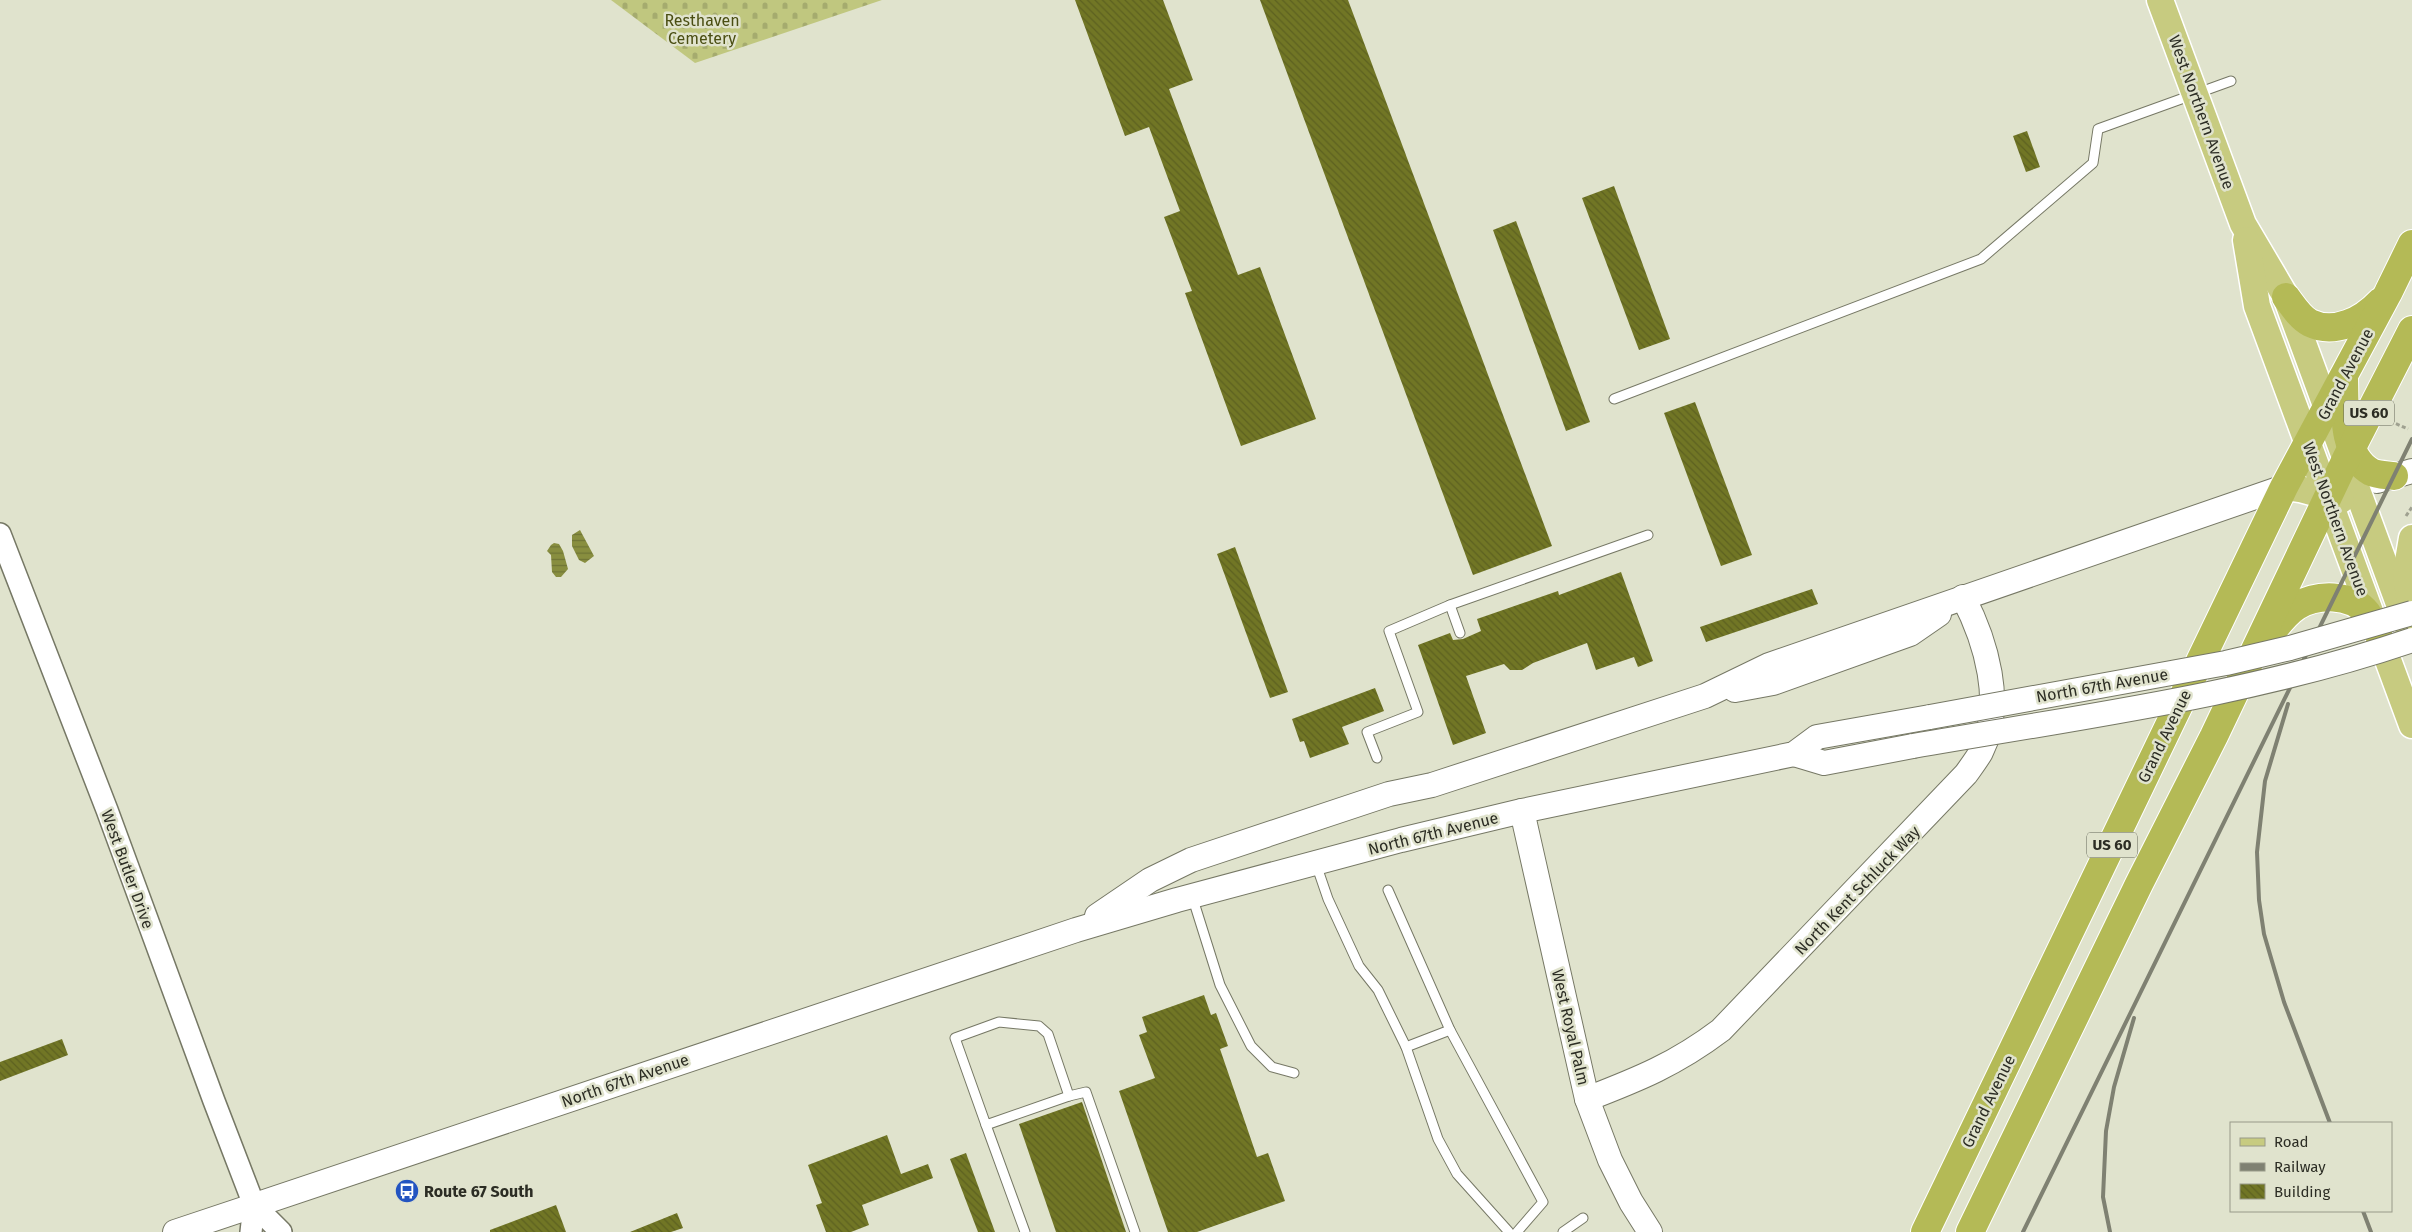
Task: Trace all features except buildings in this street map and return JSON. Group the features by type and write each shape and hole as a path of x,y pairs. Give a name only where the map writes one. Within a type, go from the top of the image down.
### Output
{"highway":[{"name":"Grand Avenue","path":"1925,1232 2284,487 2388,293 2412,244"},
{"path":"2286,296 2310,323 2327,327 2355,321 2370,312 2388,293"},
{"path":"2411,333 2409,365 2412,380"},
{"name":"US 60","path":"1970,1232 2240,679 2327,496 2411,333"},
{"path":"2344,376 2349,453 2373,473 2403,473"},
{"path":"2240,679 2281,621 2298,606 2310,600 2335,598 2350,602 2366,612 2378,634"}],"main road":[{"name":"West Northern Avenue","path":"2160,0 2244,224 2286,296 2327,408 2349,453 2357,487 2412,640"},
{"name":"West Northern Avenue","path":"2244,224 2257,306 2412,725"},
{"path":"2327,496 2403,473"},
{"path":"2284,487 2327,496 2345,502 2362,514 2370,524"},
{"name":"North 67th Avenue","path":"1076,930 1150,880 1191,860 1389,794 1432,785 1705,696 1769,665 2284,487"},
{"path":"2412,538 2406,573 2412,618"},
{"name":"North Kent Schluck Way","path":"1587,1099 1652,1074 1686,1055 1721,1030 1966,774 1981,751 1989,727 1991,704 1990,680 1983,647 1973,616 1963,597"},
{"name":"North 67th Avenue","path":"175,1232 1076,930 1192,896 1522,811 1794,754 1817,737 2226,663 2290,648 2412,613"},
{"name":"North 67th Avenue","path":"1794,754 1824,763 2222,691 2335,664 2412,640"},
{"name":"West Royal Palm","path":"1522,811 1587,1099 1610,1160 1631,1202 1650,1232"}],"street":[{"name":"West Butler Drive","path":"0,534 107,810 217,1110 254,1205 281,1232"},
{"name":"West Butler Drive","path":"251,1232 254,1205"}],"lane":[{"path":"1614,399 1981,259 2092,163 2098,129 2231,81"},
{"path":"1377,758 1367,732 1418,712 1389,631 1450,605 1648,535"},
{"path":"1450,605 1460,633"},
{"path":"1316,863 1328,899 1359,966 1378,990 1406,1047 1438,1139 1457,1174 1509,1232"},
{"path":"1388,890 1450,1030 1543,1202 1517,1232"},
{"path":"1192,896 1220,985 1251,1046 1272,1067 1294,1073"},
{"path":"1025,1232 955,1038 999,1022 1039,1026 1048,1034 1069,1096"},
{"path":"1406,1047 1450,1030"},
{"path":"986,1125 1069,1096 1086,1092 1135,1232"},
{"path":"1563,1232 1583,1218"}],"path":[{"path":"2389,420 2408,428"}],"green space":[{"name":"Resthaven Cemetery","path":"611,0 882,0 695,63"}],"shaded area":[{"path":"580,530 594,556 585,563 579,560 572,546 572,535"},
{"path":"554,543 559,544 563,551 568,569 561,577 556,577 552,572 551,555 547,551"}],"railway":[{"path":"2023,1232 2412,439"},
{"path":"2288,704 2265,781 2257,852 2259,900 2264,934 2284,1002 2330,1122"},
{"path":"2110,1232 2103,1197 2106,1131 2114,1087 2134,1018"},
{"path":"2363,1212 2371,1232"}],"place":[{"name":"Route 67 South","path":"407,1191"}]}
